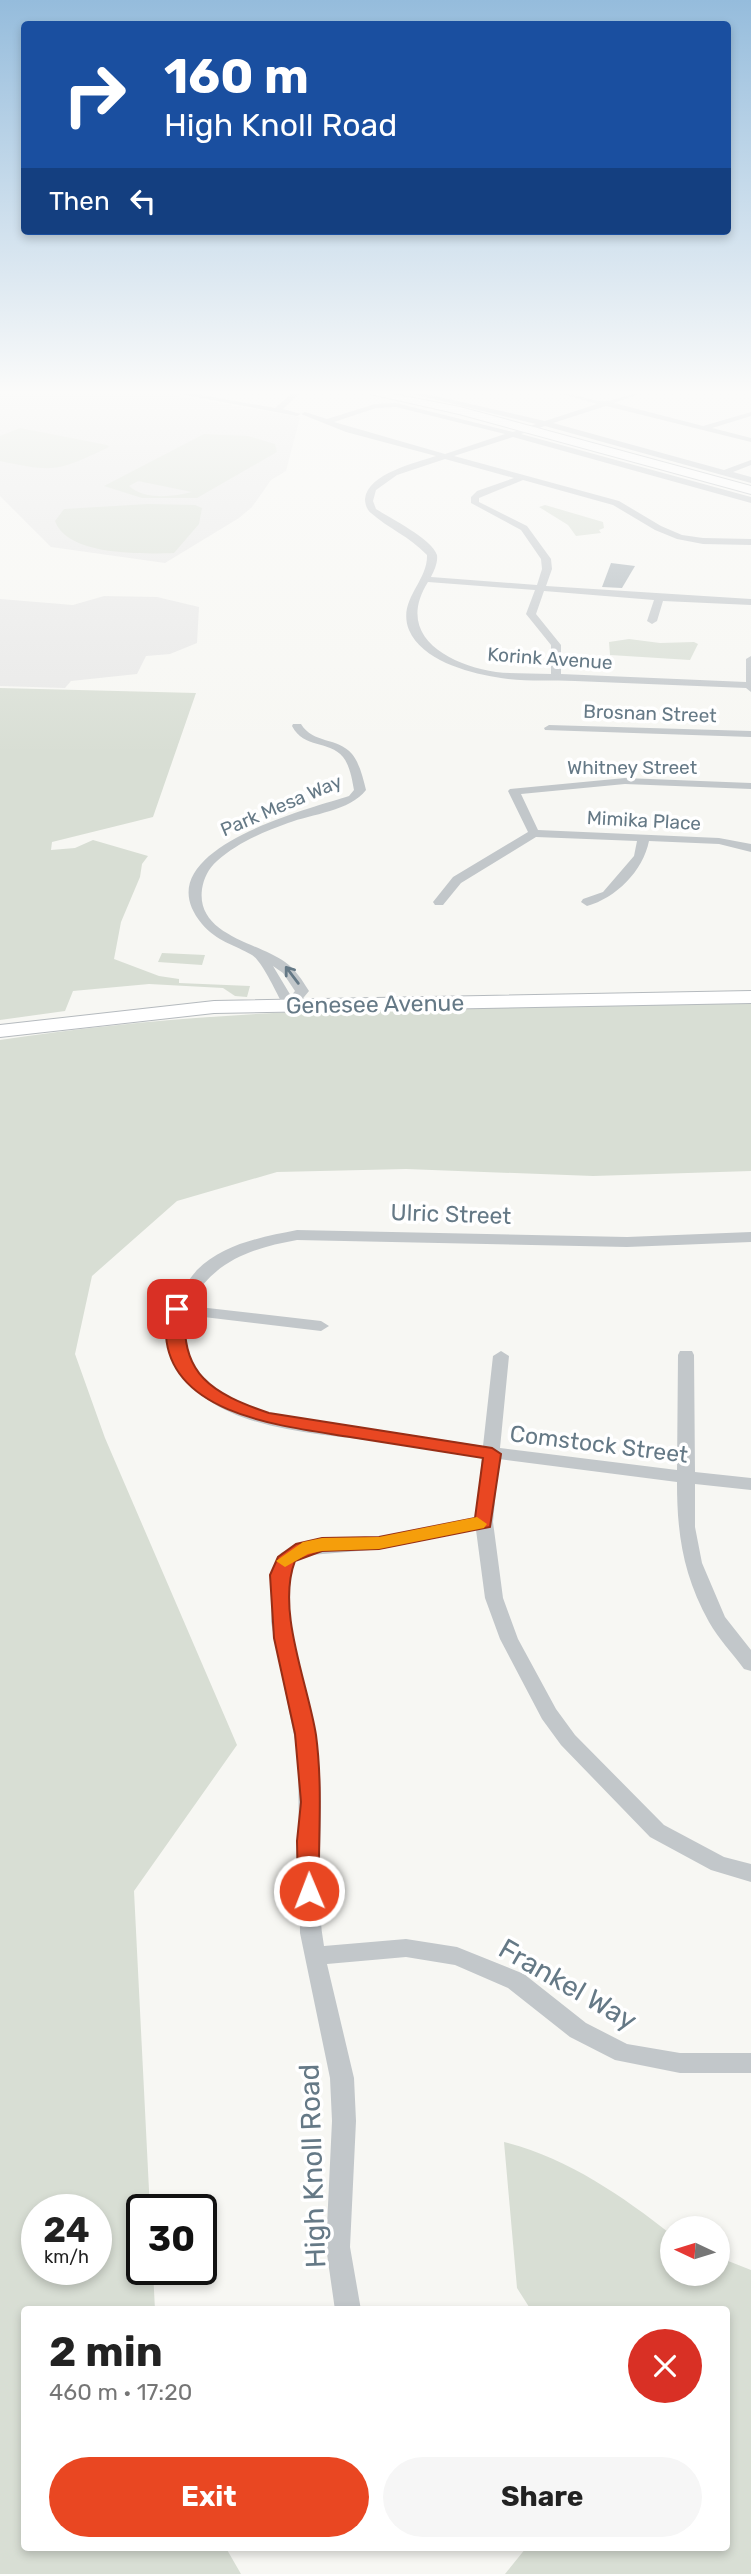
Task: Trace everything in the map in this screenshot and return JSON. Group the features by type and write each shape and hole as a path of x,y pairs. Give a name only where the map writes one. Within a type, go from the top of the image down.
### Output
{"main road":[{"name":"Genesee Avenue","path":"0,1031 143,1012 290,1005 751,997"}],"street":[{"name":"Korink Avenue","path":"377,514 415,537 432,554 433,565 412,608 414,625 427,646 439,657 471,670 498,675 751,686"},
{"path":"499,514 516,522 531,535 546,559 547,569 531,614 556,645 556,678"},
{"path":"642,514 661,529 691,540 751,542"},
{"path":"425,579 540,586 659,599 751,602"},
{"path":"652,621 659,599"},
{"path":"751,659 751,686"},
{"name":"Park Mesa Way","path":"261,956 290,1005 302,991 294,975 279,961 261,956 210,926 201,915 194,893 201,872 208,862 237,840 353,798 360,790 351,757 302,735 297,726"},
{"name":"Brosnan Street","path":"549,728 751,734"},
{"name":"Whitney Street","path":"534,833 514,791 625,781 751,786"},
{"path":"439,902 457,880 534,833"},
{"name":"Mimika Place","path":"534,833 719,841 751,848"},
{"path":"587,902 607,895 640,857 644,837"},
{"name":"Ulric Street","path":"177,1309 192,1284 221,1259 258,1243 297,1235 627,1242 751,1237"},
{"path":"177,1309 321,1326"},
{"name":"Comstock Street","path":"177,1309 174,1336 182,1362 201,1386 231,1406 267,1418 492,1454 751,1484"},
{"path":"686,1355 686,1527 693,1563 717,1620 751,1664"},
{"path":"501,1356 484,1522 494,1598 509,1639 549,1714 568,1740 657,1831 718,1864 751,1873"},
{"name":"High Knoll Road","path":"347,2306 338,2248 344,2143 342,2078 315,1956 309,1916 307,1841 312,1802 307,1747 283,1638 280,1575 287,1557 322,1544 379,1543 484,1522"},
{"name":"Frankel Way","path":"315,1956 406,1948 457,1956 516,1981 578,2030 623,2053 680,2063 751,2063"}],"shaded area":[{"path":"18,514 244,514 165,563 51,547"},
{"path":"60,514 201,514 199,524 174,553 126,553 90,547 74,541 62,532 55,521"},
{"path":"550,514 576,514 603,522 604,528 599,530 601,533 576,536 568,525"},
{"path":"104,596 157,597 199,607 197,643 170,654 146,656 137,674 71,681 65,688 0,686 0,599 73,605"},
{"path":"629,639 698,644 690,660 610,655 609,642"},
{"path":"0,688 196,693 153,817 52,842 51,850 75,848 93,840 148,856 142,864 140,877 121,922 114,959 159,976 179,979 179,983 250,986 247,997 235,996 223,988 149,984 73,991 65,1011 0,1020"},
{"path":"162,953 205,955 202,965 158,962"},
{"path":"751,1001 751,1171 593,1176 406,1169 277,1172 177,1201 92,1276 75,1354 105,1438 237,1745 134,1891 149,2194 126,2194 126,2285 154,2285 155,2306 21,2306 21,2551 228,2551 241,2574 0,2574 0,1040 187,1019 375,1008"},
{"path":"504,2142 571,2168 660,2226 660,2286 730,2286 730,2262 751,2270 751,2574 505,2574 524,2551 730,2551 730,2306 528,2306 517,2288"}],"building":[{"path":"611,563 635,566 622,588 602,587"}],"slow traffic":[{"path":"285,1561 287,1557 303,1549 322,1544 379,1543 477,1524"}],"route":[{"path":"177,1309 174,1336 182,1362 201,1386 231,1406 267,1418 492,1454 484,1522 379,1543 322,1544 287,1557 280,1575 283,1638 305,1734 312,1802 307,1841 309,1891"}]}
